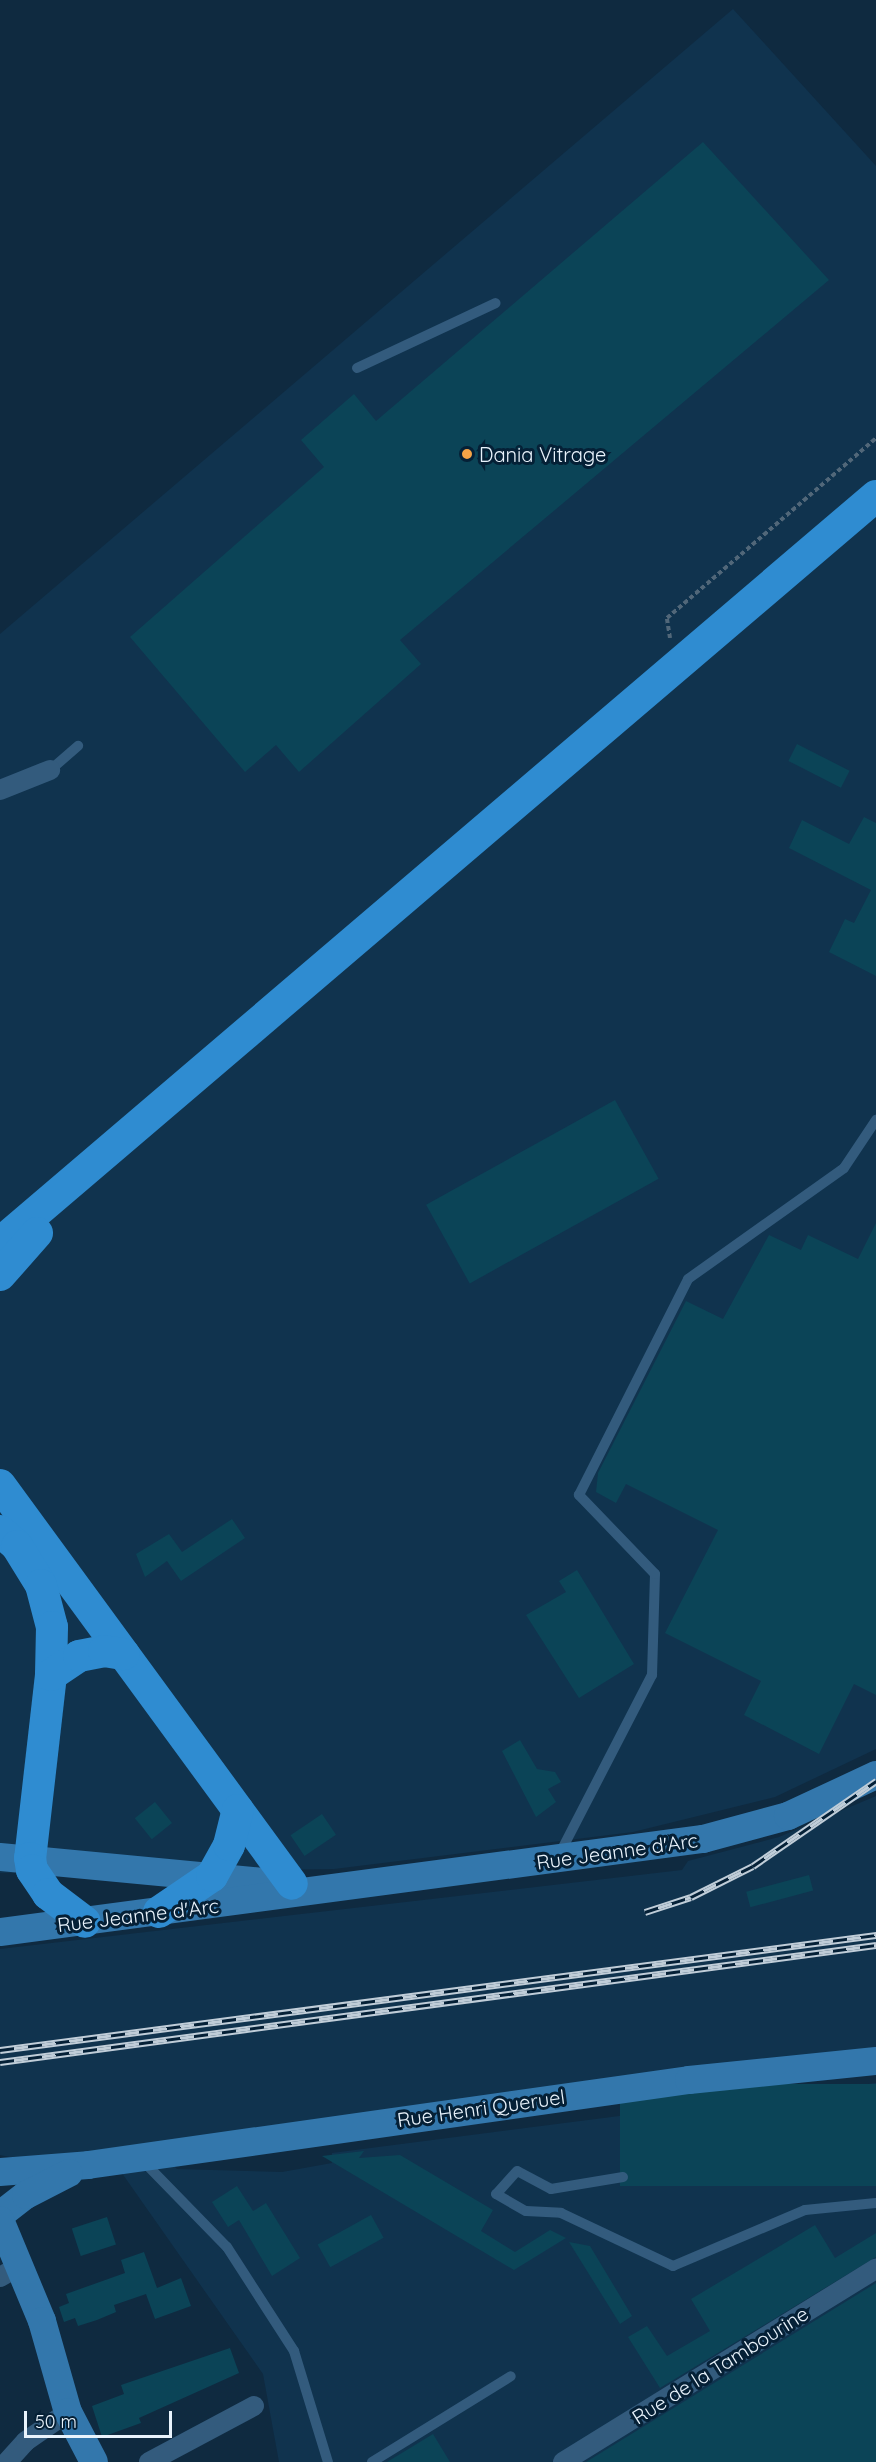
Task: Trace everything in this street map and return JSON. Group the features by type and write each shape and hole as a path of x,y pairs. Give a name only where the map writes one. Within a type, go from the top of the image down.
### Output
{"main road":[{"path":"0,1243 221,1052 876,496"},
{"path":"0,1275 25,1244 308,978"},
{"path":"0,1222 221,1052"},
{"path":"0,1485 292,1884"},
{"path":"0,1531 17,1546 41,1585 52,1627 51,1675 15,1858 39,1883 85,1922"},
{"path":"51,1675 79,1656 104,1651 124,1654"},
{"name":"Rue Jeanne d'Arc","path":"0,1932 556,1861 704,1839 747,1828 828,1800 876,1775"},
{"path":"159,1912 212,1876 229,1845 238,1810"},
{"name":"Rue Jeanne d'Arc","path":"15,1858 347,1887"},
{"name":"Rue Henri Queruel","path":"0,2172 88,2165 137,2155 677,2082 876,2061"},
{"name":"Rue Henri Queruel","path":"0,2214 26,2195 88,2165"},
{"path":"0,2220 10,2271 68,2412 94,2462"}],"street":[{"path":"0,790 47,773"},
{"name":"Rue de la Tambourine","path":"563,2462 876,2269"},
{"path":"149,2462 254,2406"},
{"path":"7,2462 26,2441 68,2412"}],"lane":[{"path":"357,368 496,303"},
{"path":"47,773 78,746"},
{"path":"556,1861 652,1675 655,1574 579,1495 688,1279 844,1168 876,1120"},
{"path":"137,2155 227,2247 294,2351 327,2462"},
{"path":"623,2178 551,2189 517,2171 496,2194 526,2211 561,2213 673,2266 805,2210 876,2203"},
{"path":"372,2462 512,2376"}],"path":[{"path":"674,668 667,618 876,438"}],"shaded area":[{"path":"733,9 876,166 876,1749 775,1797 633,1832 334,1869 0,1873 0,634"},
{"path":"876,1796 876,2047 77,2153 19,2159 0,2155 0,1949 682,1870 688,1861 779,1837"},
{"path":"876,2083 876,2462 279,2462 263,2374 119,2169 168,2160 177,2169 282,2172 332,2163 332,2153"}],"building":[{"name":"Dania Vitrage","path":"703,142 829,280 400,640 421,664 299,772 276,745 245,772 130,637 324,467 301,440 354,394 376,421"},
{"path":"797,744 850,771 841,788 788,761"},
{"path":"864,817 876,823 876,976 829,952 845,919 854,923 871,890 789,848 802,820 849,844"},
{"path":"615,1100 659,1179 470,1283 426,1205"},
{"path":"876,1223 876,1695 854,1684 819,1754 744,1715 761,1681 665,1633 718,1530 626,1484 616,1503 596,1492 598,1473 686,1301 723,1319 769,1235 801,1250 808,1235 858,1259"},
{"path":"232,1519 245,1538 181,1581 167,1561 145,1577 136,1554 169,1534 182,1552"},
{"path":"577,1570 634,1664 579,1698 526,1615 566,1592 559,1581"},
{"path":"520,1740 537,1769 555,1772 561,1782 548,1789 556,1802 536,1817 502,1751"},
{"path":"155,1802 172,1823 152,1839 135,1818"},
{"path":"322,1814 336,1835 304,1856 290,1835"},
{"path":"809,1875 813,1890 750,1907 746,1892"},
{"path":"620,2084 876,2084 876,2186 620,2186"},
{"path":"364,2151 359,2158 400,2155 493,2210 481,2231 515,2252 550,2230 566,2238 514,2270 322,2156"},
{"path":"237,2186 253,2211 266,2203 300,2258 272,2276 239,2220 228,2227 212,2202"},
{"path":"371,2215 384,2238 330,2267 318,2245"},
{"path":"107,2217 116,2245 81,2256 72,2228"},
{"path":"815,2225 835,2258 876,2233 876,2257 660,2388 628,2337 647,2326 667,2356 710,2331 691,2299"},
{"path":"569,2242 590,2246 632,2316 620,2324"},
{"path":"144,2252 157,2288 181,2278 191,2306 155,2319 146,2294 114,2305 116,2312 97,2320 78,2326 75,2318 64,2322 59,2307 69,2303 66,2294 125,2273 121,2260"},
{"path":"876,2283 876,2462 586,2462"},
{"path":"230,2348 239,2373 139,2418 141,2423 102,2437 92,2406 124,2394 121,2385"},
{"path":"433,2434 450,2462 387,2462"}],"railway":[{"path":"645,1912 691,1897 753,1866 876,1781"},
{"path":"0,2050 876,1935"},
{"path":"0,2062 876,1945"}],"place":[{"name":"Dania Vitrage","path":"467,454"}]}
